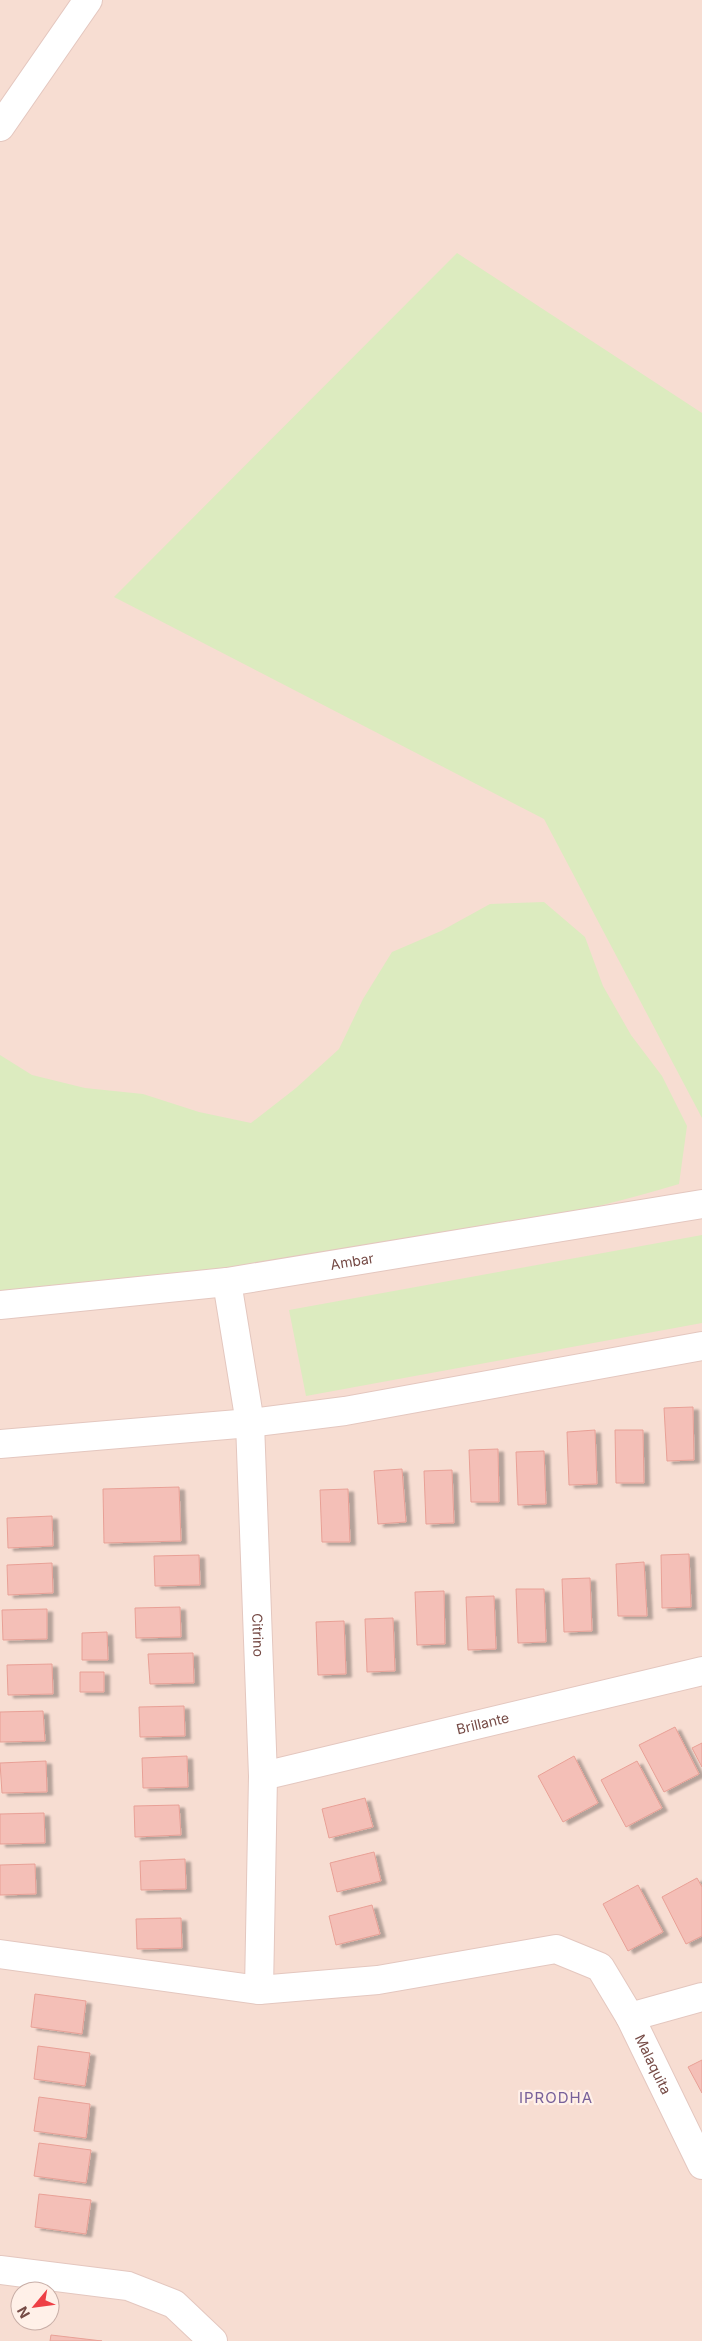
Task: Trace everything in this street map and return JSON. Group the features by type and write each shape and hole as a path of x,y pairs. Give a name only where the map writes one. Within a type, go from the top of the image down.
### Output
{"street":[{"path":"0,127 88,0"},
{"name":"Ambar","path":"0,1305 227,1282 702,1204"},
{"name":"Citrino","path":"227,1282 250,1423 263,1776 258,1990"},
{"path":"0,1444 250,1423 345,1411 702,1346"},
{"name":"Brillante","path":"263,1776 702,1671"},
{"name":"Malaquita","path":"258,1990 378,1980 556,1949 600,1967 630,2017 702,2165"},
{"path":"0,1954 258,1990"},
{"path":"630,2017 702,1997"},
{"path":"0,2270 128,2286 174,2304 214,2341"}],"shaded area":[{"path":"0,0 702,0 702,2341 0,2341"}],"green space":[{"path":"457,253 702,413 702,1118 544,819 114,597"},
{"path":"544,902 585,937 603,986 631,1035 662,1076 687,1126 679,1184 523,1227 0,1319 0,1055 32,1075 85,1088 143,1094 199,1112 251,1123 296,1088 339,1049 363,999 392,952 441,931 490,904"},
{"path":"702,1235 702,1323 306,1396 289,1310"}],"building":[{"path":"693,1407 694,1460 667,1461 664,1408"},
{"path":"595,1430 597,1484 569,1485 567,1432"},
{"path":"615,1430 643,1430 644,1483 616,1483"},
{"path":"498,1449 499,1502 471,1502 469,1450"},
{"path":"544,1451 546,1504 518,1505 516,1452"},
{"path":"402,1469 406,1522 378,1524 374,1471"},
{"path":"452,1470 454,1523 426,1524 424,1471"},
{"path":"179,1487 181,1541 104,1543 103,1489"},
{"path":"348,1489 350,1542 322,1542 320,1490"},
{"path":"52,1516 53,1546 8,1548 7,1518"},
{"path":"689,1554 691,1607 662,1608 661,1555"},
{"path":"199,1555 200,1585 155,1586 154,1556"},
{"path":"644,1562 647,1616 618,1616 616,1564"},
{"path":"52,1563 53,1593 8,1595 7,1565"},
{"path":"590,1578 592,1631 564,1632 562,1579"},
{"path":"516,1589 544,1589 546,1642 518,1643"},
{"path":"444,1591 445,1644 417,1645 415,1592"},
{"path":"494,1596 496,1649 468,1650 466,1597"},
{"path":"180,1607 181,1637 136,1638 135,1608"},
{"path":"47,1609 47,1639 3,1640 2,1610"},
{"path":"393,1618 395,1671 367,1672 365,1619"},
{"path":"344,1621 346,1674 318,1675 316,1622"},
{"path":"107,1632 108,1660 82,1660 82,1633"},
{"path":"193,1653 194,1683 150,1684 148,1654"},
{"path":"52,1664 53,1694 8,1695 7,1665"},
{"path":"80,1672 104,1672 104,1692 80,1692"},
{"path":"184,1706 185,1736 140,1737 139,1707"},
{"path":"43,1711 45,1741 0,1742 0,1712"},
{"path":"675,1727 699,1774 664,1792 639,1745"},
{"path":"702,1743 702,1767 692,1748"},
{"path":"187,1756 188,1787 143,1788 142,1758"},
{"path":"574,1756 598,1803 563,1822 538,1776"},
{"path":"46,1761 47,1792 2,1793 0,1763"},
{"path":"637,1761 662,1808 626,1827 601,1780"},
{"path":"365,1798 373,1827 329,1838 322,1809"},
{"path":"179,1805 181,1835 135,1837 134,1806"},
{"path":"44,1813 45,1843 0,1844 0,1814"},
{"path":"374,1852 381,1881 337,1892 330,1863"},
{"path":"185,1859 186,1889 141,1890 140,1861"},
{"path":"35,1864 36,1894 0,1895 0,1865"},
{"path":"697,1878 702,1887 702,1936 686,1944 662,1897"},
{"path":"638,1885 663,1932 628,1951 603,1904"},
{"path":"372,1905 380,1934 336,1945 329,1916"},
{"path":"181,1918 182,1948 137,1949 136,1919"},
{"path":"35,1994 86,2001 82,2034 31,2027"},
{"path":"38,2046 90,2053 85,2086 34,2079"},
{"path":"702,2060 702,2093 688,2067"},
{"path":"39,2097 90,2104 86,2138 34,2131"},
{"path":"39,2143 91,2150 86,2183 34,2176"},
{"path":"39,2194 91,2200 86,2234 35,2227"},
{"path":"51,2335 102,2341 50,2341"}],"district":[{"name":"IPRODHA","path":"556,2098"}]}
